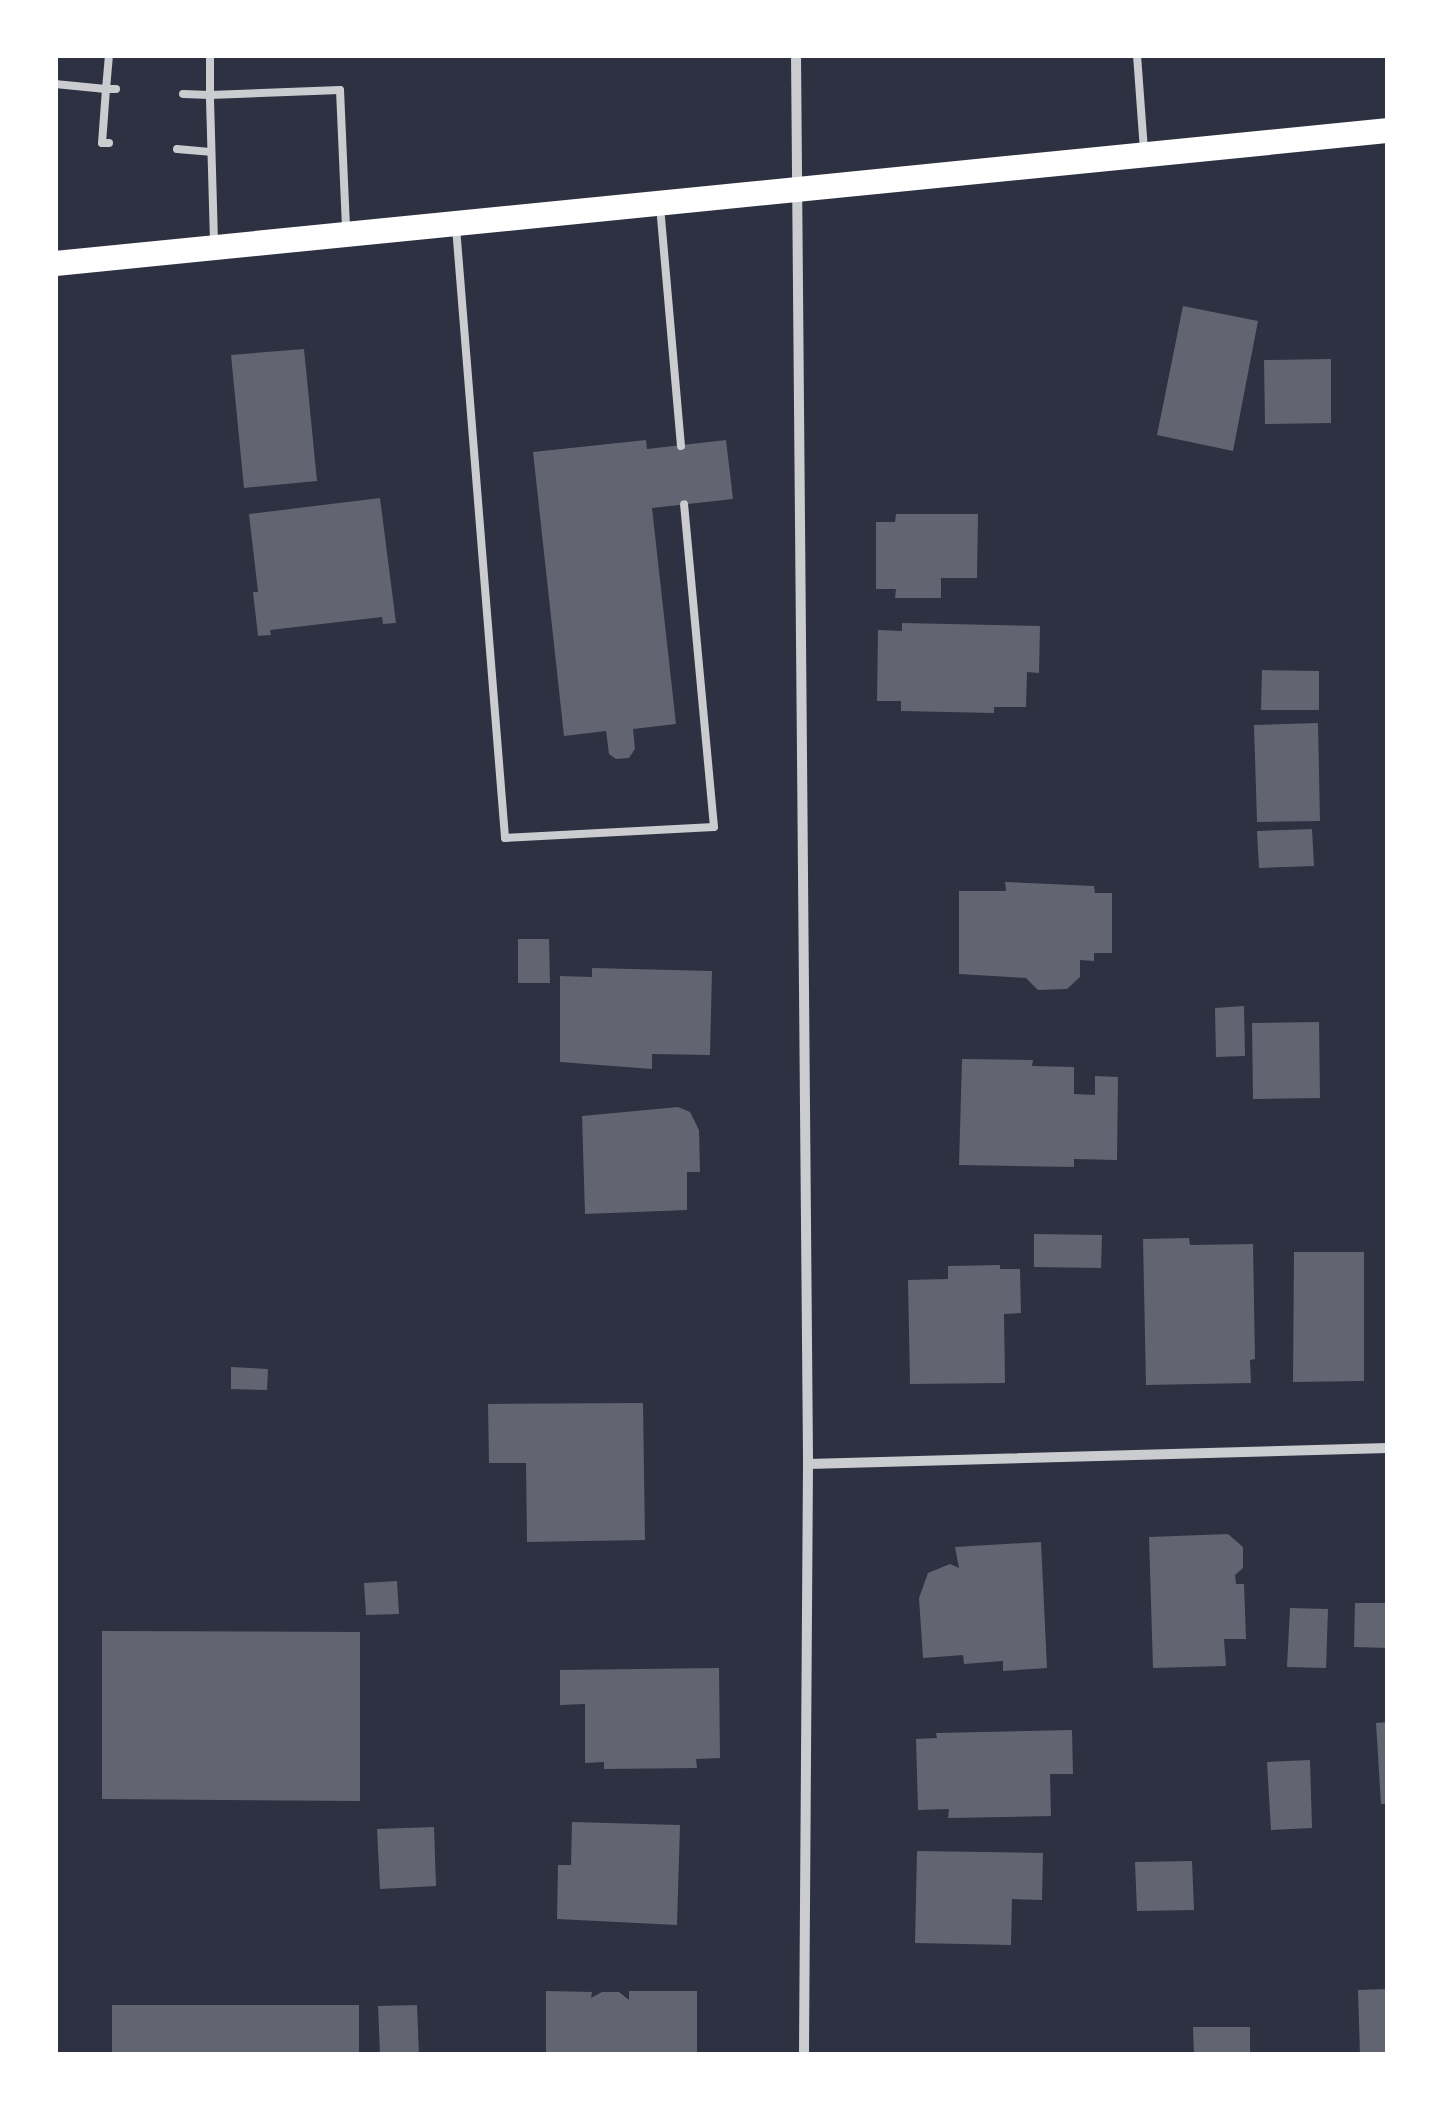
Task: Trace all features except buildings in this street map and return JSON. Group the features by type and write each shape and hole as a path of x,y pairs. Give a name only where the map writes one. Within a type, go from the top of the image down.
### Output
{"main road":[{"path":"55,263 1388,130"}],"street":[{"path":"796,55 794,189 808,1464 804,2055"},
{"path":"808,1464 1388,1448"}],"lane":[{"path":"108,55 111,89 102,143 109,144"},
{"path":"210,55 214,248"},
{"path":"1137,55 1144,154"},
{"path":"55,84 111,89"},
{"path":"183,94 340,90 346,234"},
{"path":"177,149 210,152"},
{"path":"659,202 681,446"},
{"path":"456,223 505,838 714,827 684,504"}]}
